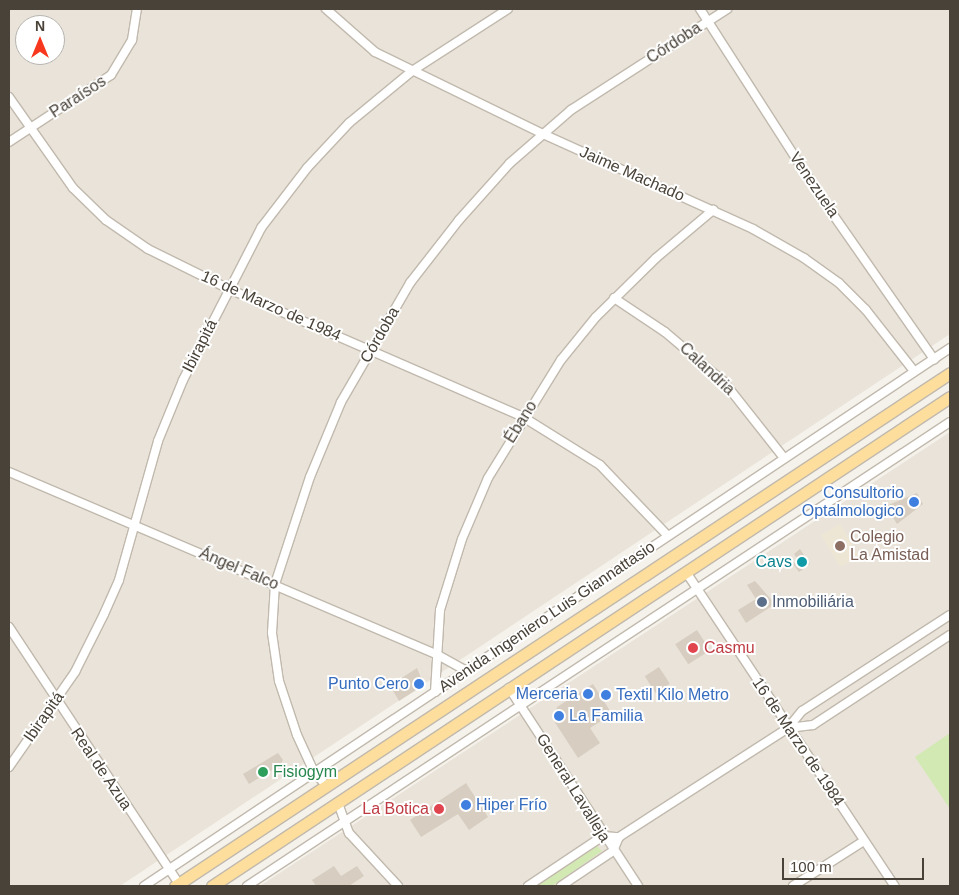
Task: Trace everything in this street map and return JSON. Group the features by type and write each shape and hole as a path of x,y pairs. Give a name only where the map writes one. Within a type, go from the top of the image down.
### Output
{"main road":[{"name":"Avenida Ingeniero Luis Giannattasio","path":"177,885 950,373"},
{"path":"212,886 950,397"}],"street":[{"name":"Paraísos","path":"9,142 111,75 132,40 137,9"},
{"name":"Jaime Machado","path":"326,9 343,27 375,52 543,134 713,210 796,253 839,283 866,310 914,372"},
{"name":"Ibirapitá","path":"9,767 56,702 104,614 118,580 158,441 183,380 261,228 307,168 349,123 412,71 508,9"},
{"name":"Venezuela","path":"700,9 818,193 934,359"},
{"name":"Córdoba","path":"326,785 314,772 297,735 279,681 272,633 275,584 310,477 342,402 410,283 458,220 510,163 571,110 727,9"},
{"name":"16 de Marzo de 1984","path":"9,97 73,188 106,220 148,250 229,289 523,417 600,466 668,536"},
{"name":"Ébano","path":"435,692 440,610 462,539 488,478 523,417 561,360 614,298 713,210"},
{"name":"Calandria","path":"614,298 665,332 717,376 748,409 784,458"},
{"name":"Avenida Ingeniero Luis Giannattasio","path":"144,886 950,348"},
{"path":"247,886 342,821 950,422"},
{"name":"Ángel Falco","path":"9,472 436,654 466,671"},
{"name":"16 de Marzo de 1984","path":"686,572 788,728 895,886"},
{"path":"561,886 612,851 619,837 788,728 802,711 950,615"},
{"name":"Real de Azua","path":"9,627 56,702 170,870 177,885"},
{"path":"788,728 813,725 950,635"},
{"name":"General Lavalleja","path":"509,688 612,851 638,886"},
{"path":"338,803 342,821 349,833 398,886"},
{"path":"528,886 603,836 619,837"},
{"path":"793,886 864,841"}],"shaded area":[{"path":"9,9 950,9 950,334 120,886 9,886"},
{"path":"950,432 950,886 260,886"},
{"name":"Colegio La Amistad","path":"840,524 859,556 840,567 821,535"}],"green space":[{"path":"950,733 950,809 915,757"},
{"path":"596,845 602,851 552,886 535,886"}],"building":[{"path":"917,493 923,504 897,524 886,506"},
{"name":"Cavs","path":"800,549 810,564 799,572 793,564 798,560 794,554"},
{"name":"Inmobiliária","path":"755,581 775,604 746,623 738,610 756,599 747,585"},
{"name":"Casmu","path":"697,630 710,650 688,664 675,644"},
{"path":"659,667 670,684 656,693 645,676"},
{"path":"417,668 424,685 399,701 392,689 403,683 400,679"},
{"path":"593,684 612,714 590,728 600,743 578,758 554,721 557,707"},
{"path":"278,753 283,760 280,765 249,784 243,774"},
{"path":"466,783 488,817 469,830 458,814 421,837 410,820"},
{"path":"334,866 341,876 357,866 364,876 349,886 316,886 312,880"}],"place":[{"name":"Consultorio Optalmologico","path":"914,502"},
{"name":"Colegio La Amistad","path":"840,546"},
{"name":"Cavs","path":"802,562"},
{"name":"Inmobiliária","path":"762,602"},
{"name":"Casmu","path":"693,648"},
{"name":"Punto Cero","path":"419,684"},
{"name":"Merceria","path":"588,694"},
{"name":"Textil Kilo Metro","path":"606,695"},
{"name":"La Familia","path":"559,716"},
{"name":"Fisiogym","path":"263,772"},
{"name":"Hiper Frío","path":"466,805"},
{"name":"La Botica","path":"439,809"}]}
